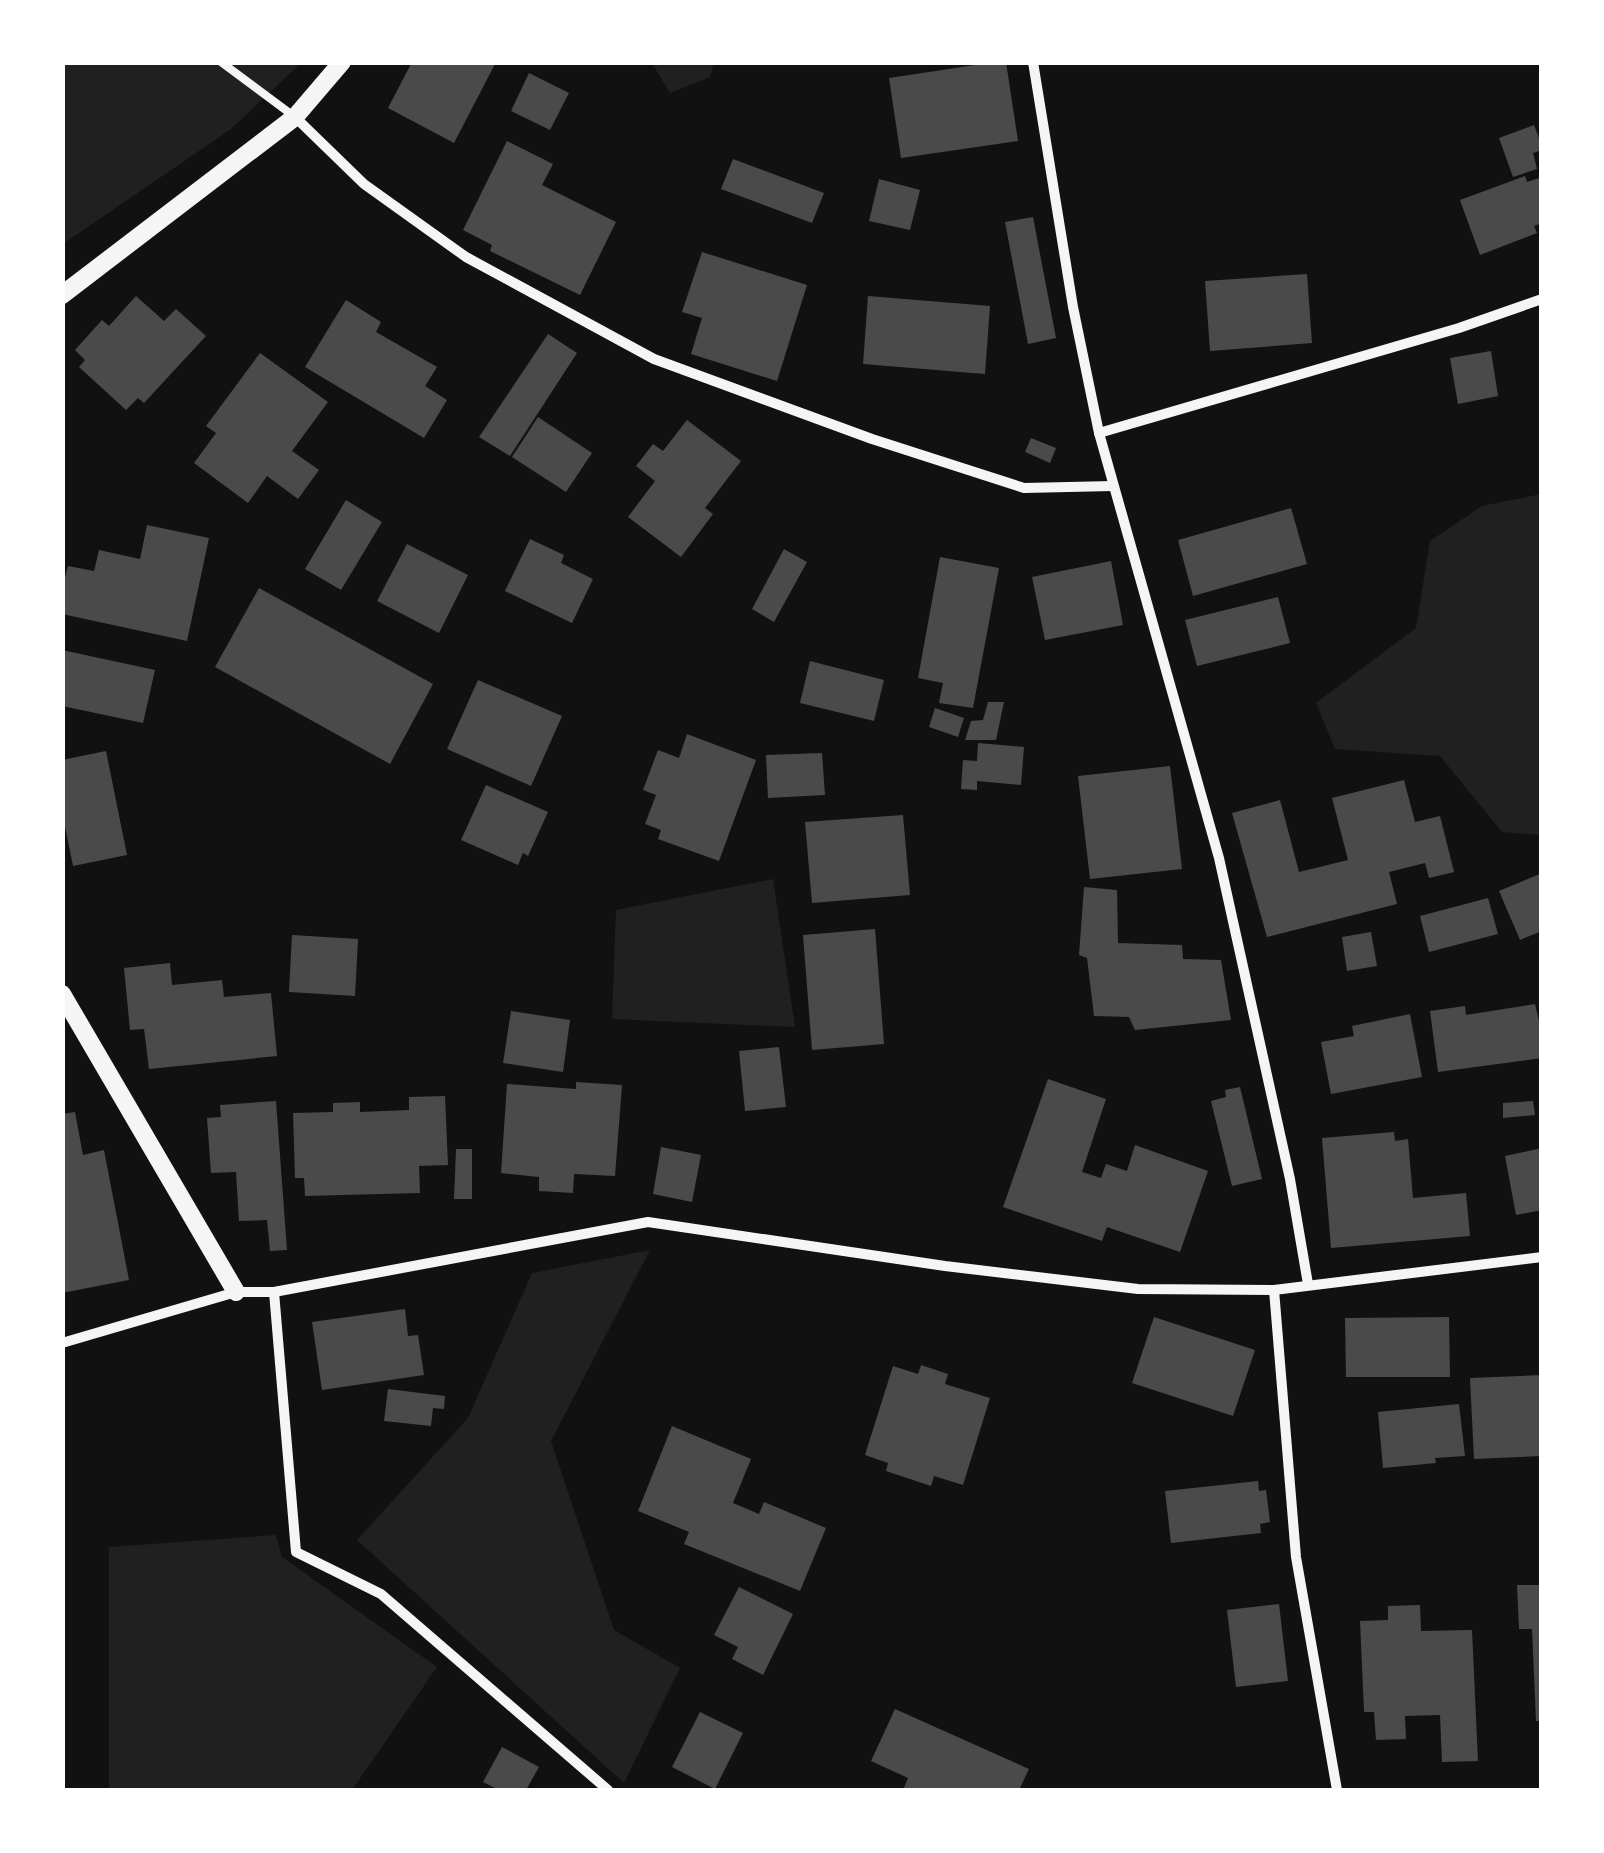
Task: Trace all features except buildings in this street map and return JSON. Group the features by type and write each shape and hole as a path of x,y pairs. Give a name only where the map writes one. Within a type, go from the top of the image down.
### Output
{"street":[{"path":"62,295 295,117 342,62"},
{"path":"1034,62 1073,306 1099,433 1219,858 1290,1179 1308,1284"},
{"path":"295,117 364,184 466,257 654,359 872,440 1024,488 1113,486"},
{"path":"1099,433 1459,328 1542,299"},
{"path":"62,994 236,1292"},
{"path":"62,1344 236,1292 274,1292 648,1222 945,1266 1138,1289 1274,1290 1542,1256"},
{"path":"1274,1290 1296,1556 1337,1790"},
{"path":"274,1292 296,1552 381,1594 608,1790"}],"lane":[{"path":"221,62 295,117"}],"shaded area":[{"path":"63,63 301,63 231,129 63,244"},
{"path":"652,63 714,63 710,77 670,93"},
{"path":"1542,494 1541,835 1502,832 1440,756 1335,749 1316,703 1416,628 1430,541 1482,506"},
{"path":"773,879 795,1027 612,1019 616,910"},
{"path":"650,1250 551,1441 614,1630 680,1668 624,1783 357,1540 468,1418 532,1273"},
{"path":"276,1535 282,1557 437,1667 352,1790 109,1790 109,1547"}]}
